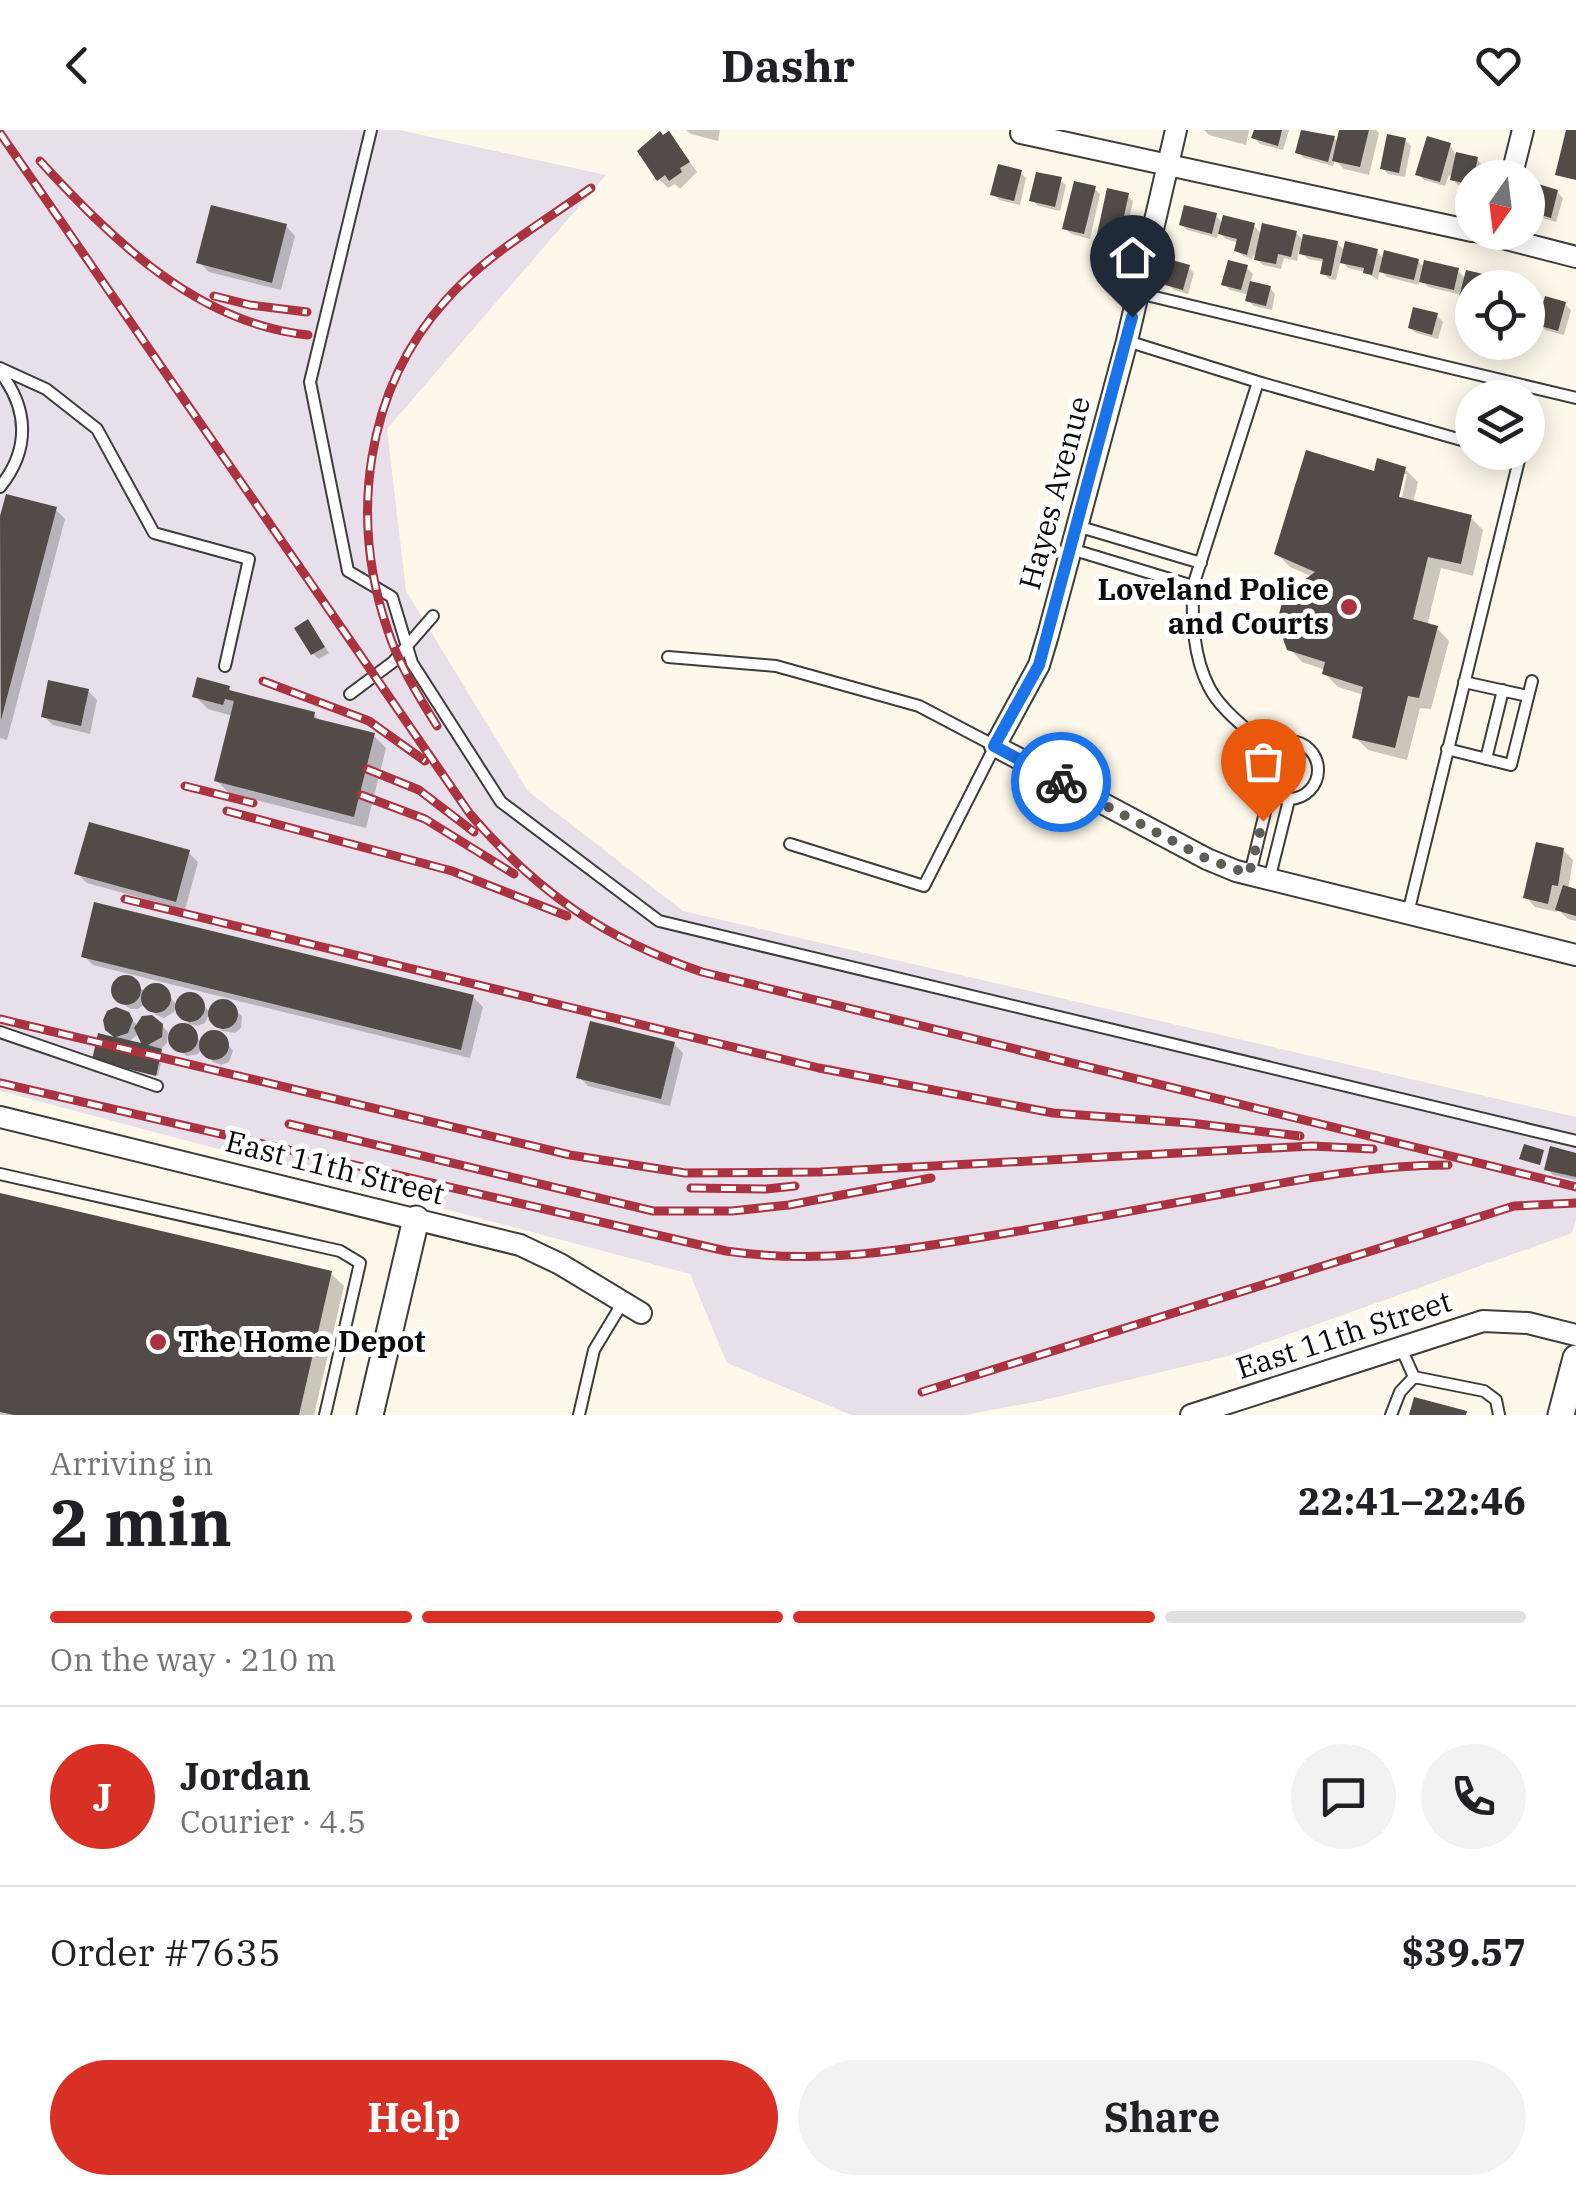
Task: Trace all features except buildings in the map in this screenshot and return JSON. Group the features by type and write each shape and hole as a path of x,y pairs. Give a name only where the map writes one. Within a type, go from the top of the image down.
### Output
{"street":[{"name":"Hayes Avenue","path":"994,746 1039,665 1127,340 1176,130"},
{"path":"1516,160 1523,130"},
{"path":"1021,132 1455,226"},
{"path":"1545,249 1576,257"},
{"path":"994,746 1207,859 1259,878 1576,955"},
{"name":"East 11th Street","path":"0,1117 520,1245 632,1307"},
{"path":"370,1415 416,1219"},
{"name":"East 11th Street","path":"1191,1415 1211,1412 1483,1322 1528,1323 1576,1335"},
{"path":"1561,1415 1576,1358"}],"lane":[{"path":"371,130 310,382 348,571 392,597 412,663 501,802 659,921 1576,1141"},
{"path":"1138,293 1576,398"},
{"path":"1127,340 1455,438"},
{"path":"0,370 14,390 23,434 17,464 0,487"},
{"path":"0,370 46,388 97,429 154,533 248,559 225,666"},
{"path":"1258,382 1194,586 1192,620 1197,653 1209,689 1269,750"},
{"path":"1408,914 1517,470"},
{"path":"1076,525 1201,563"},
{"path":"1070,548 1194,586"},
{"path":"350,694 407,648 433,616"},
{"path":"668,658 776,666 919,706 994,746 924,886 790,844"},
{"path":"1447,749 1511,765 1532,681"},
{"path":"1464,682 1528,696"},
{"path":"1486,759 1502,690"},
{"path":"1286,741 1304,745 1319,769 1314,787 1289,800 1270,792 1260,775 1260,766 1269,750 1286,741"},
{"path":"1259,878 1270,792"},
{"path":"1259,878 1289,800"},
{"path":"0,1032 157,1086"},
{"path":"0,1174 340,1251 360,1263 325,1415"},
{"path":"579,1415 594,1350 632,1307"},
{"path":"1402,1348 1414,1377"},
{"path":"1391,1415 1400,1392 1414,1377"},
{"path":"1414,1377 1484,1391 1496,1400 1499,1415"}],"shaded area":[{"path":"0,130 399,130 606,175 387,429 406,591 528,791 683,911 1576,1117 1576,1219 1572,1233 1228,1356 965,1415 851,1415 727,1363 690,1274 0,1091"}],"railway":[{"path":"0,133 470,814 521,867 575,910 634,944 702,972 1576,1187"},
{"path":"40,161 127,248 193,296 267,327 308,335"},
{"path":"437,726 398,656 376,588 368,500 382,414 397,374 419,335 446,300 497,254 591,188"},
{"path":"214,296 307,312"},
{"path":"263,681 369,721 425,761"},
{"path":"367,769 419,790 474,832"},
{"path":"185,786 253,803"},
{"path":"361,795 425,819 514,874"},
{"path":"227,811 452,871 567,916"},
{"path":"125,899 819,1068 1053,1113 1300,1136"},
{"path":"0,1019 570,1155 685,1173 820,1172 1312,1146 1373,1149"},
{"path":"0,1083 726,1251 759,1255 855,1255 918,1247 1334,1174 1448,1165"},
{"path":"289,1124 653,1211 732,1211 789,1205 931,1178"},
{"path":"691,1188 795,1186"},
{"path":"922,1392 1514,1206 1576,1203"}],"way so far":[{"path":"1061,782 1207,859 1249,874 1263,821"}],"place":[{"name":"Loveland Police and Courts","path":"1349,607"},
{"name":"The Home Depot","path":"158,1342"}],"route":[{"path":"1061,782 994,746 1039,665 1132,317"}]}
